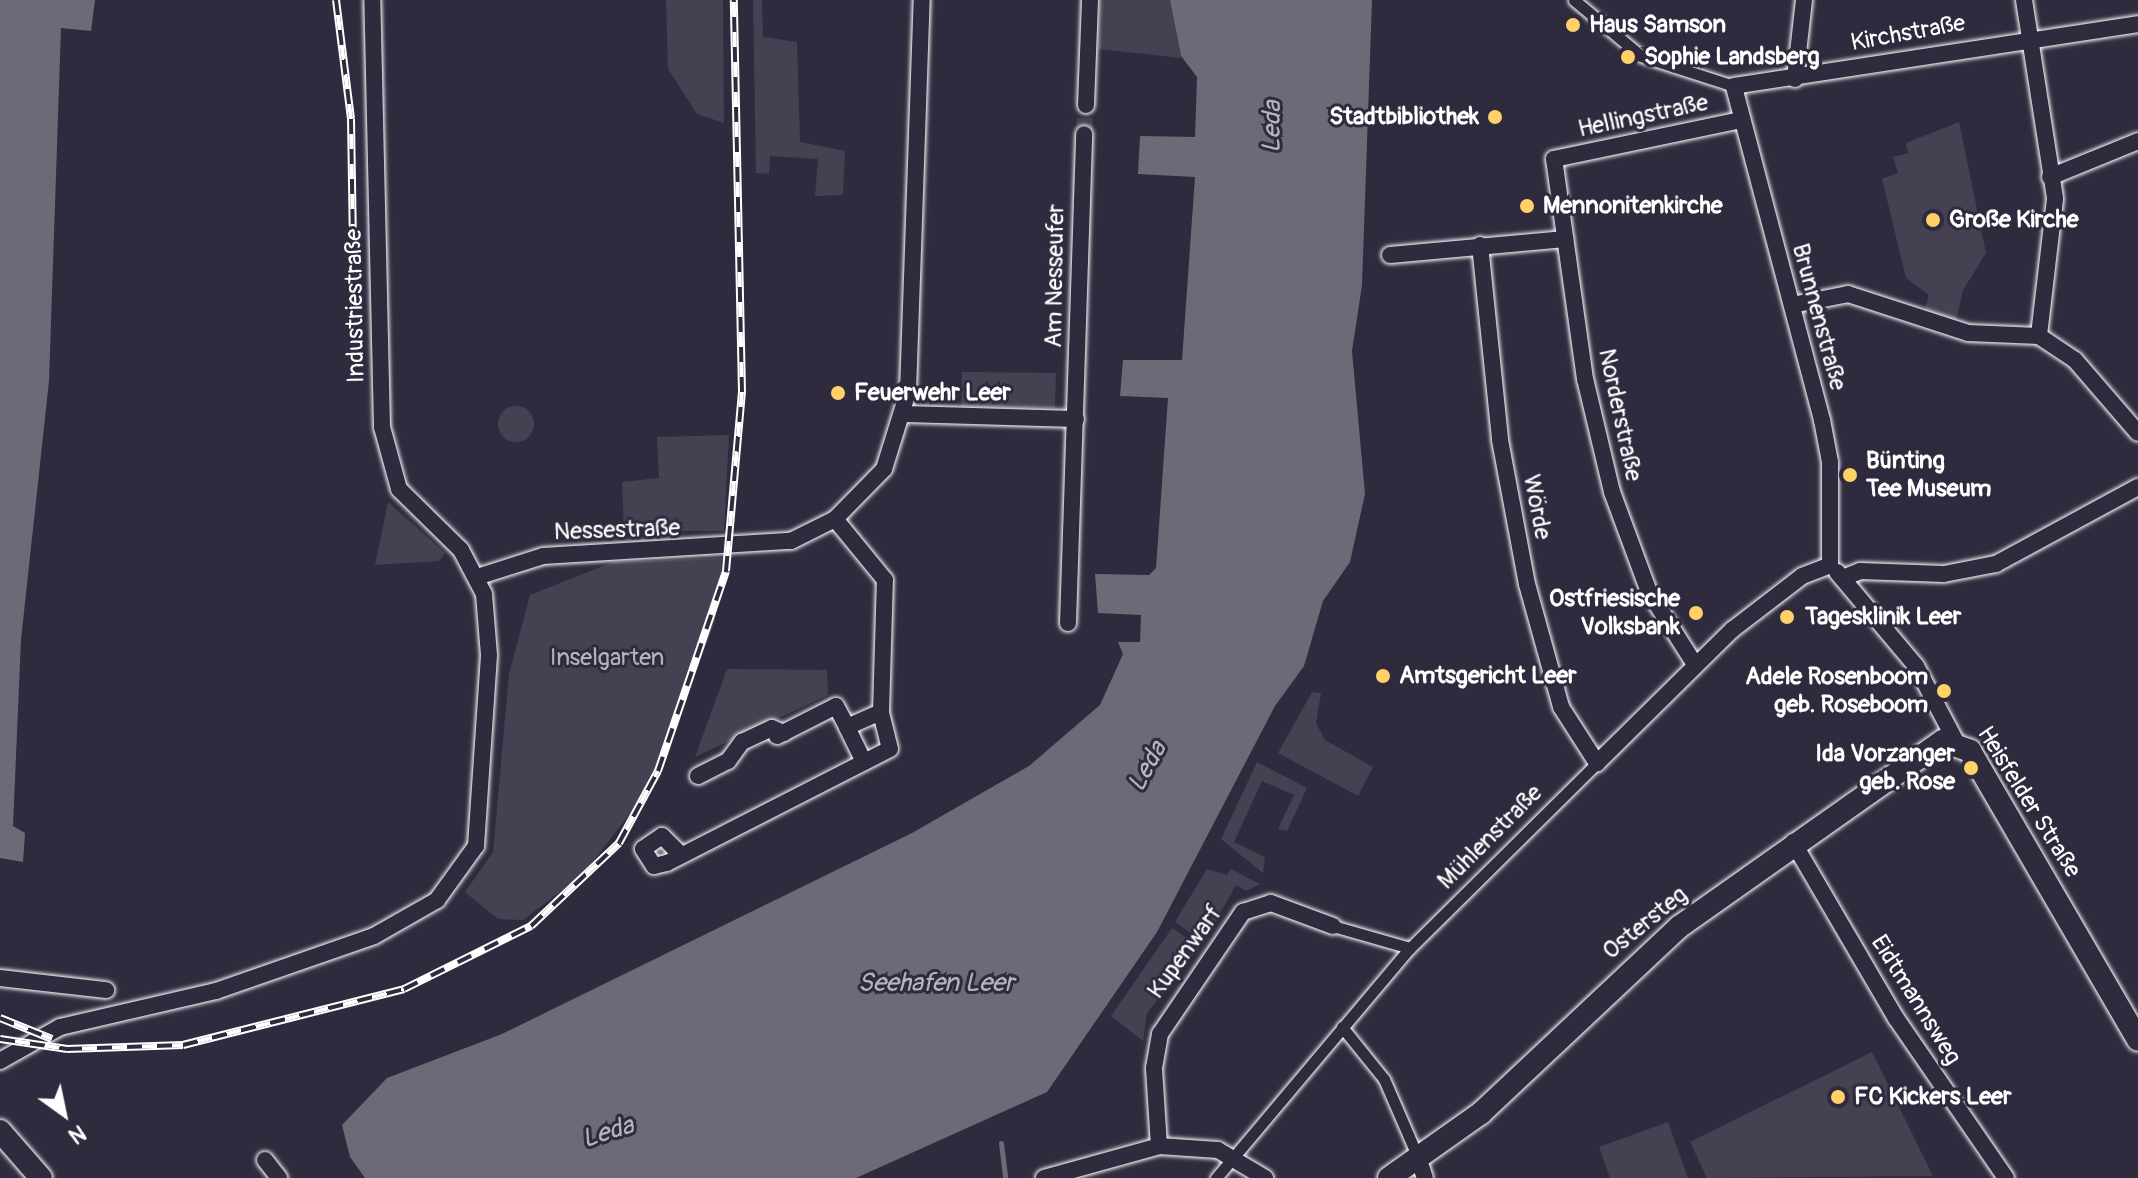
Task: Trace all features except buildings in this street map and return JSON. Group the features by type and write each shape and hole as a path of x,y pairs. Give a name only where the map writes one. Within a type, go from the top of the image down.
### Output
{"main road":[{"name":"Ostersteg","path":"1389,1178 1422,1169 1618,978 1793,842 1939,743 1956,742"},
{"name":"Heisfelder Straße","path":"1956,742 1973,755 2138,1040"},
{"path":"0,1131 41,1178"}],"street":[{"name":"Industriestraße","path":"372,0 384,448 399,489 461,550 477,577"},
{"name":"Nessestraße","path":"477,577 543,556 769,547 835,519 884,469 904,414 922,0"},
{"path":"1086,105 1090,0"},
{"path":"1574,0 1641,56 1734,86"},
{"path":"1795,79 1804,0"},
{"path":"2024,0 2026,37 2055,199 2039,336"},
{"name":"Kirchstraße","path":"1734,86 1795,79 2026,37 2138,24"},
{"name":"Brunnenstraße","path":"1734,86 1830,462 1830,565"},
{"name":"Hellingstraße","path":"1554,159 1741,120"},
{"name":"Am Nesseufer","path":"1068,623 1084,134"},
{"path":"2050,177 2138,141"},
{"name":"Norderstraße","path":"1554,159 1565,239 1612,492 1649,592 1694,663"},
{"path":"1390,255 1565,239"},
{"name":"Wörde","path":"1480,245 1500,440 1527,584 1561,707 1597,763"},
{"path":"1792,305 1848,294 1908,319 1968,333 2039,336 2075,360 2138,433"},
{"path":"904,414 1076,419"},
{"path":"1843,578 1996,564 2138,487"},
{"path":"681,855 890,749 881,712 885,580 835,519"},
{"name":"Mühlenstraße","path":"1216,1178 1410,948 1694,663 1802,576 1830,565"},
{"name":"Heisfelder Straße","path":"1830,565 1931,688 1956,742"},
{"path":"0,1061 60,1027 173,1003 387,931 460,876 482,824 489,655 477,577"},
{"path":"698,776 728,761 742,742 772,728 778,736 836,706 864,762"},
{"path":"847,727 881,712"},
{"name":"Eidtmannsweg","path":"1793,842 1896,1018 2006,1178"},
{"name":"Kupenwarf","path":"1159,1146 1154,1068 1160,1034 1243,912 1271,903 1333,926 1410,948"},
{"path":"0,978 106,990"},
{"path":"1342,1027 1384,1079 1422,1169"},
{"path":"1044,1178 1159,1146 1233,1155 1265,1178"},
{"path":"265,1160 279,1178"}],"green space":[{"path":"666,0 723,0 724,123 697,114 668,69"},
{"path":"753,0 762,0 763,37 797,42 800,142 845,151 843,195 815,196 818,159 770,156 769,174 756,173"},
{"path":"1100,0 1170,0 1181,58 1098,49"},
{"path":"1959,122 1986,253 1963,290 1955,326 1922,319 1929,295 1906,278 1882,179 1898,173 1893,157 1908,153 1906,143"},
{"path":"962,372 1056,373 1055,408 961,407"},
{"path":"516,406 529,411 534,424 529,437 516,442 503,437 498,424 503,411"},
{"path":"729,435 724,531 624,531 622,482 659,478 657,437"},
{"path":"388,502 445,553 439,561 375,565"},
{"name":"Inselgarten","path":"723,558 715,621 654,783 583,874 523,920 498,919 465,892 493,852 509,674 530,595 613,562"},
{"path":"727,669 827,670 828,695 695,757"},
{"path":"1312,692 1321,693 1316,723 1325,740 1373,767 1358,796 1278,753"},
{"path":"1257,762 1307,788 1287,831 1278,829 1294,795 1262,781 1234,842 1265,857 1263,873 1221,839"},
{"path":"1207,869 1227,875 1231,869 1260,884 1246,891 1236,885 1204,942 1175,922"},
{"path":"1172,928 1200,947 1147,1013 1143,1041 1111,1016"},
{"name":"FC Kickers Leer","path":"1872,1052 1933,1176 1707,1178 1690,1142"},
{"path":"1668,1122 1688,1178 1610,1178 1599,1147"}],"water":[{"path":"0,0 95,0 91,31 61,28 49,381 21,640 13,826 25,833 23,862 0,858"},
{"name":"Seehafen Leer","path":"1170,0 1372,0 1362,285 1352,351 1365,494 1350,562 1323,601 1304,666 1275,706 1157,932 1047,1092 856,1178 365,1178 350,1157 342,1125 387,1078 502,1034 912,833 1029,766 1100,705 1123,654 1118,642 1140,642 1141,615 1098,613 1095,574 1149,575 1156,568 1168,398 1120,396 1123,360 1182,360 1195,177 1138,174 1140,136 1195,137 1197,77 1181,56"}],"waterway":[{"path":"1001,1143 1005,1178"}],"tunnel":[{"path":"1084,134 1086,105"}],"railway":[{"path":"336,0 351,119 354,309"},
{"path":"0,1039 67,1049 183,1045 404,989 531,926 619,843 658,771 726,571 742,392 734,0"},
{"path":"0,1018 52,1039"}],"place":[{"name":"Haus Samson","path":"1573,25"},
{"name":"Sophie Landsberg","path":"1628,57"},
{"name":"Stadtbibliothek","path":"1495,117"},
{"name":"Mennonitenkirche","path":"1527,206"},
{"name":"Große Kirche","path":"1933,220"},
{"name":"Feuerwehr Leer","path":"838,393"},
{"name":"Bünting Tee Museum","path":"1850,475"},
{"name":"Ostfriesische Volksbank","path":"1696,613"},
{"name":"Tagesklinik Leer","path":"1787,617"},
{"name":"Amtsgericht Leer","path":"1383,676"},
{"name":"Adele Rosenboom geb. Roseboom","path":"1944,691"},
{"name":"Ida Vorzanger geb. Rose","path":"1971,768"},
{"name":"FC Kickers Leer","path":"1838,1097"}],"water label":[{"name":"Leda","path":"1273,127"},
{"name":"Leda","path":"1148,767"},
{"name":"Leda","path":"608,1133"}]}
